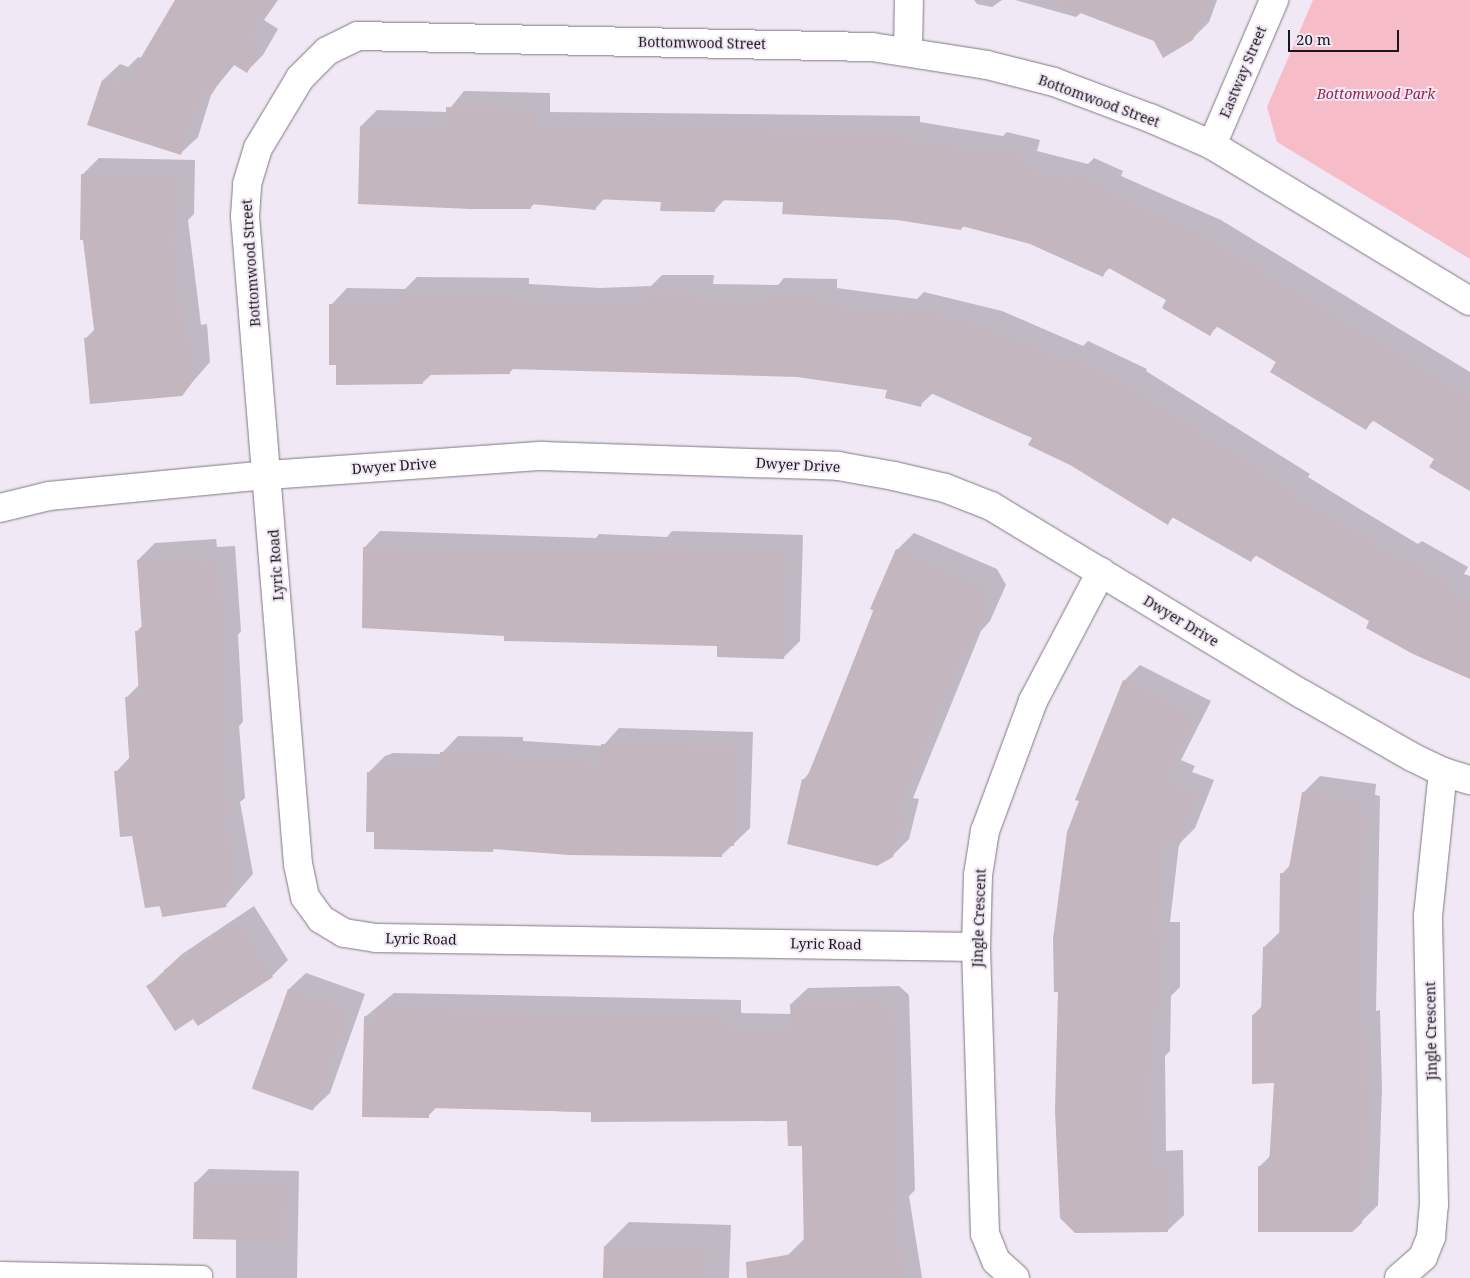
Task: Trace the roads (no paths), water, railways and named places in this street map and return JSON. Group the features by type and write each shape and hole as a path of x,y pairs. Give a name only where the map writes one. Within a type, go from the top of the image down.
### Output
{"street":[{"path":"908,50 909,0"},
{"name":"Eastway Street","path":"1212,145 1274,0"},
{"name":"Bottomwood Street","path":"268,475 245,216 247,184 262,140 300,78 327,51 358,36 908,50 1054,82 1150,118 1212,145 1470,301"},
{"name":"Dwyer Drive","path":"0,508 49,496 268,475 542,456 838,466 945,488 990,506 1302,694 1443,772 1470,780"},
{"name":"Lyric Road","path":"268,475 298,864 305,898 321,919 344,933 376,938 976,947"},
{"name":"Dwyer Drive","path":"0,489 49,496"},
{"name":"Jingle Crescent","path":"1015,1278 996,1261 985,1234 976,947 978,875 985,832 998,789 1033,701 1101,572"},
{"name":"Jingle Crescent","path":"1399,1278 1422,1258 1432,1229 1428,916 1443,772"}],"lane":[{"path":"0,1271 202,1275 202,1278"}],"park label":[{"name":"Bottomwood Park","path":"1376,94"}]}
